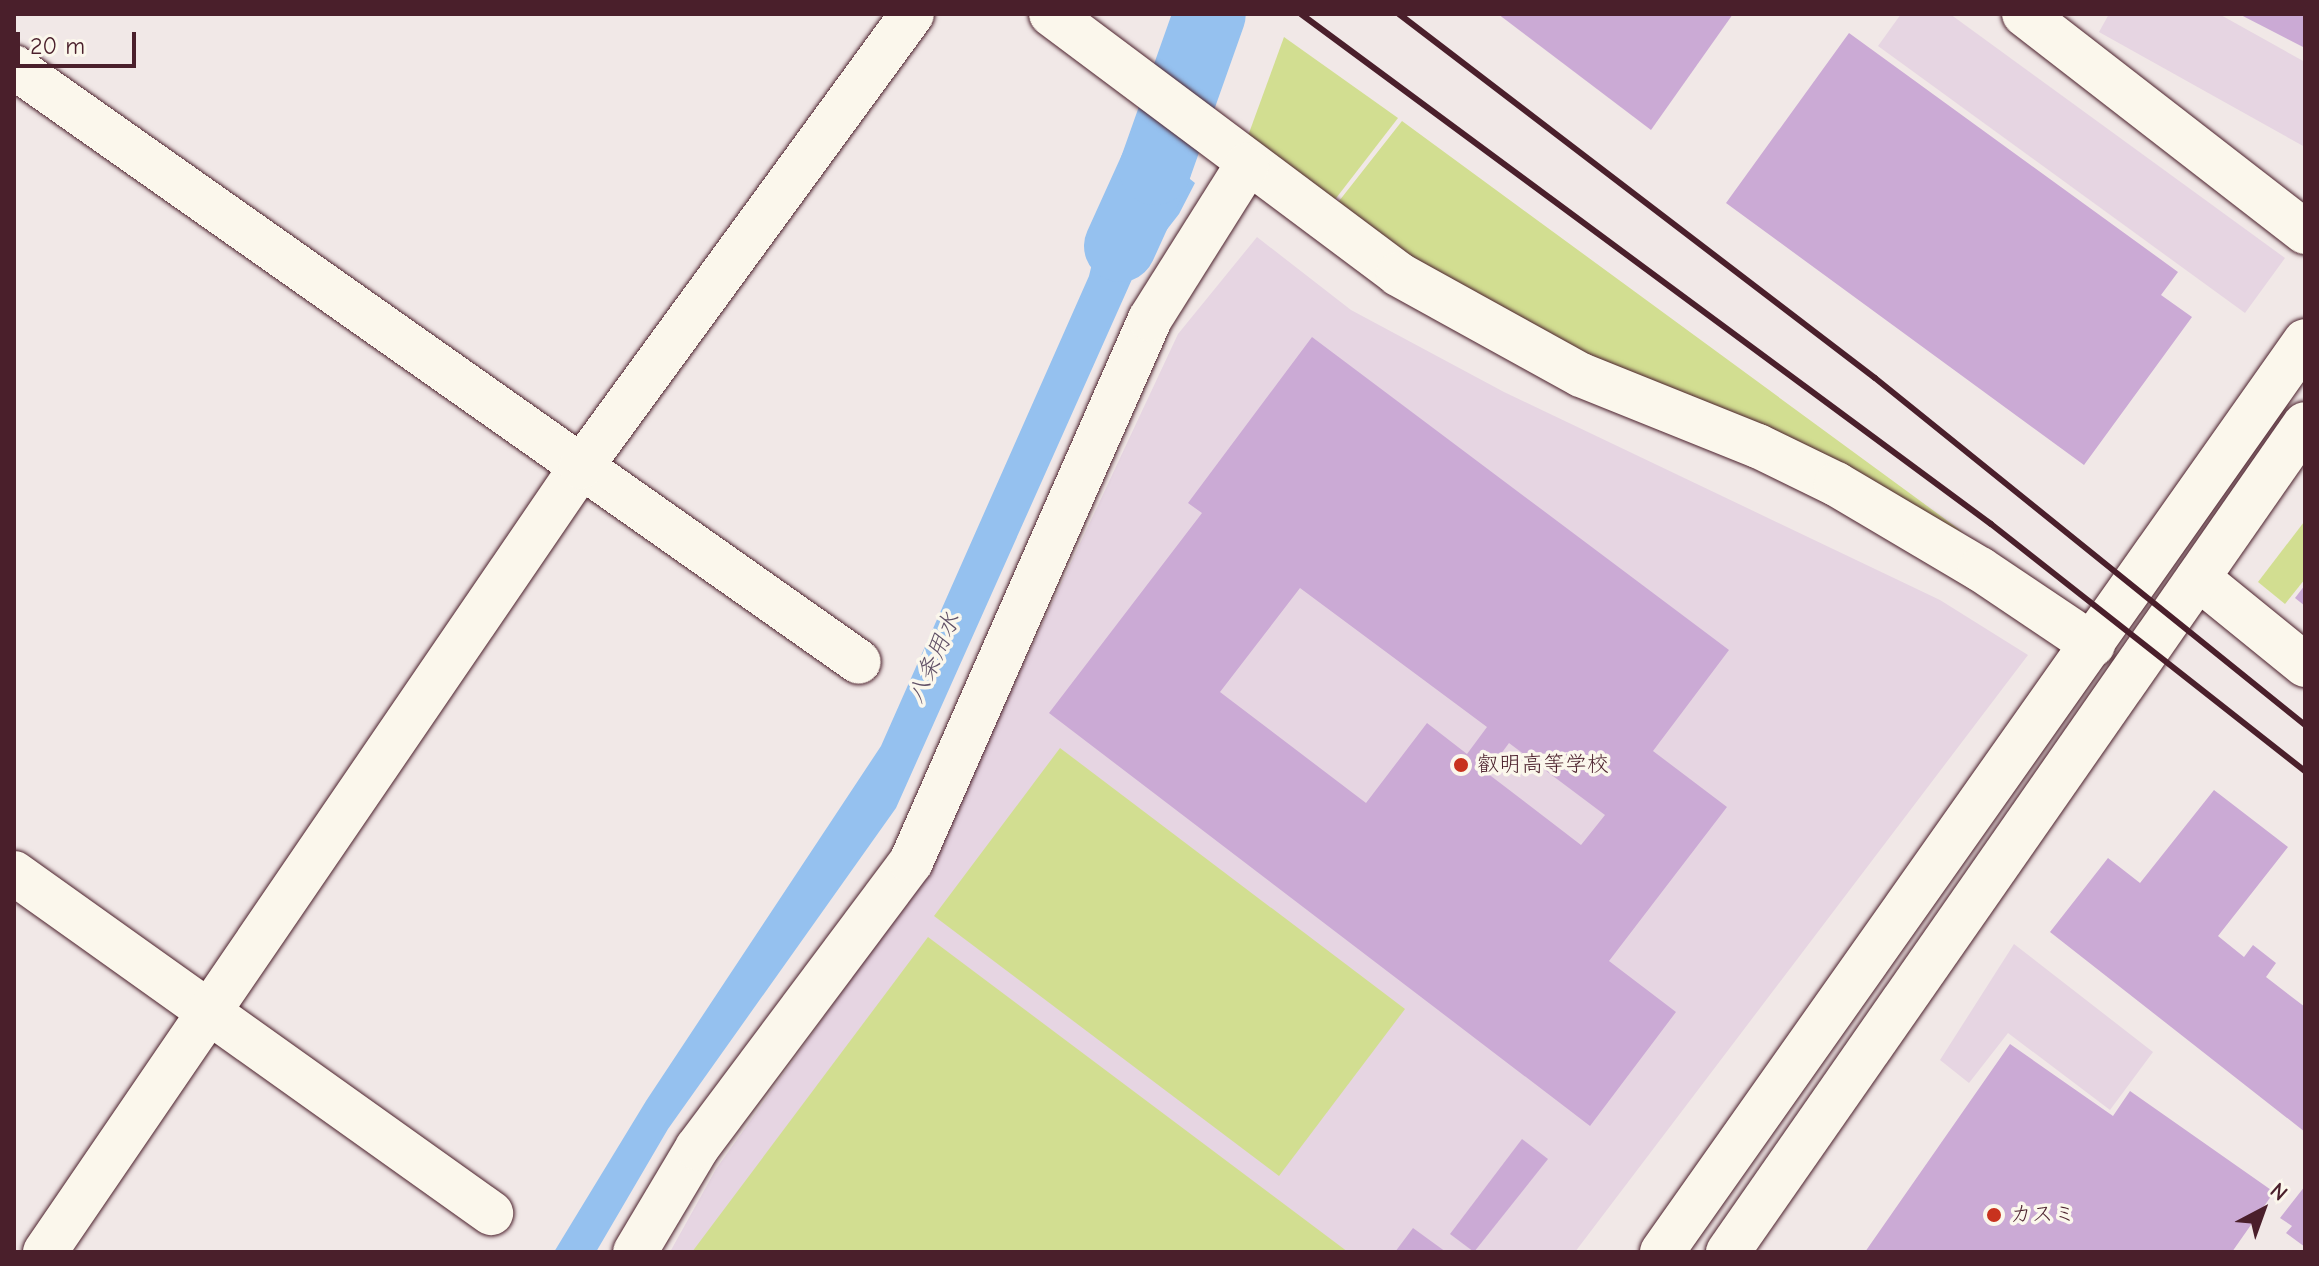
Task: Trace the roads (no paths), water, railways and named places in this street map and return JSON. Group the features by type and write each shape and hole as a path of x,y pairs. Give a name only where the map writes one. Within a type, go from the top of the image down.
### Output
{"street":[{"path":"45,1252 581,467 912,14"},
{"path":"1051,14 1247,165 1398,274 1581,375 1758,446 1836,484 1980,569 2093,645"},
{"path":"2024,14 2305,232"},
{"path":"14,67 859,662"},
{"path":"635,1252 697,1148 911,862 1150,319 1247,165"},
{"path":"1662,1252 2305,341"},
{"path":"1728,1252 2305,424"},
{"path":"2198,578 2305,665"},
{"path":"14,873 491,1213"}],"water":[{"path":"1180,14 1240,14 1207,110 1160,64"},
{"path":"1141,140 1195,183 1179,214 1137,268 896,808 668,1129 596,1252 554,1252 646,1101 881,746 1089,276 1109,194"}],"waterway":[{"name":"八条用水","path":"1120,246 1155,169 1210,14"}],"railway":[{"path":"1301,14 1991,524 2305,771"},
{"path":"1399,14 1875,378 2305,725"}],"place":[{"name":"叡明高等学校","path":"1461,765"},
{"name":"カスミ","path":"1994,1215"}]}
